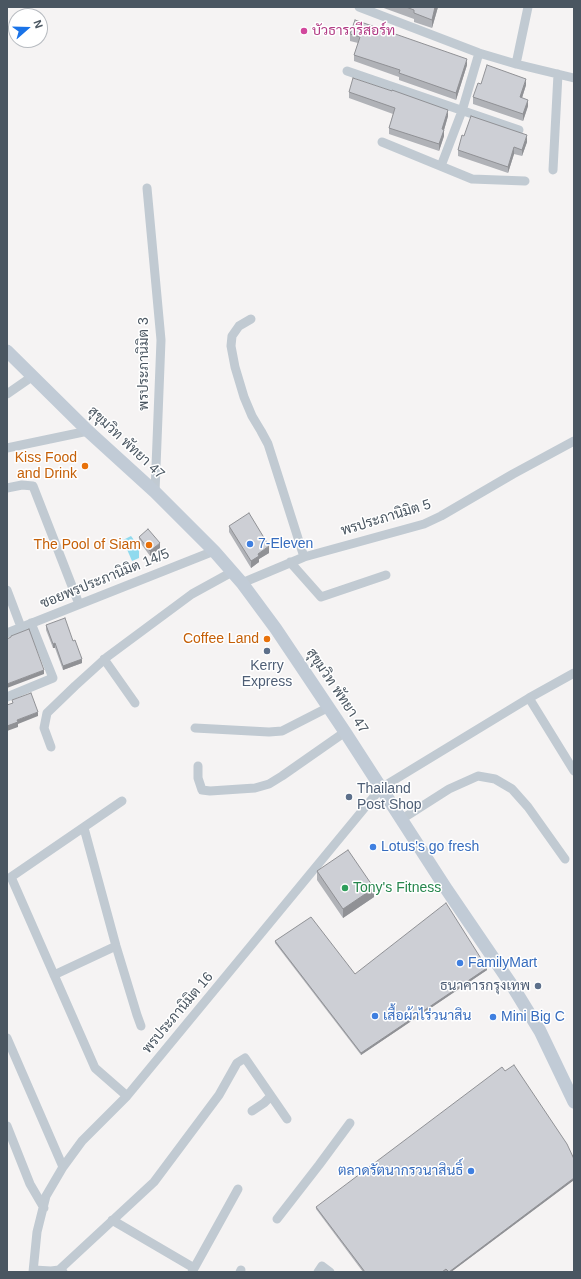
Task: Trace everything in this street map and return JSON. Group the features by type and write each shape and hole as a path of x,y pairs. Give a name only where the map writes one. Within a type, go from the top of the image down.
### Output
{"street":[{"path":"359,7 479,53 516,64 574,78"},
{"path":"516,64 528,7"},
{"path":"441,166 462,111 479,53"},
{"path":"347,72 519,130"},
{"path":"553,170 558,74"},
{"path":"382,142 472,179 525,181"},
{"name":"พรประภานิมิต 3","path":"147,188 161,340 155,492"},
{"path":"251,318 239,326 232,336 231,346 235,367 244,397 268,444 304,557"},
{"name":"สุขุมวิท พัทยา 47","path":"7,351 88,431 155,492 214,551 242,583 276,629 346,732 447,890 513,987 535,1022 574,1102"},
{"path":"7,394 33,376"},
{"path":"7,448 88,431"},
{"name":"พรประภานิมิต 5","path":"242,583 304,557 424,524 441,516 513,474 574,441"},
{"path":"7,488 22,485 33,486 79,604"},
{"name":"ซอยพรประภานิมิต 14/5","path":"7,633 214,551"},
{"path":"290,562 321,597 386,575"},
{"path":"51,747 44,728 47,713 104,659 192,594 232,572"},
{"path":"7,590 21,627"},
{"path":"7,697 53,678 31,623"},
{"path":"104,659 135,703"},
{"name":"พรประภานิมิต 16","path":"33,1271 38,1232 46,1196 63,1167 82,1141 127,1096 381,788 529,698 574,673"},
{"path":"529,698 574,771"},
{"path":"195,728 269,732 282,731 328,707"},
{"path":"198,766 198,778 202,790 210,791 255,788 269,784 346,732"},
{"path":"402,819 449,789 478,776 495,779 512,788 528,807 565,859"},
{"path":"122,801 11,877 95,1068 127,1096"},
{"path":"84,828 116,946 136,1015 141,1026"},
{"path":"54,975 116,946"},
{"path":"7,1038 63,1167"},
{"path":"33,1271 61,1271 112,1220 154,1182 219,1095 237,1063 245,1058 287,1119"},
{"path":"252,1111 264,1103 270,1096"},
{"path":"277,1219 350,1123"},
{"path":"7,1126 30,1184 44,1208"},
{"path":"112,1220 193,1270 238,1189"},
{"path":"318,1272 322,1266 330,1272"}],"water":[{"path":"131,536 139,549 139,558 132,561 123,540"}],"building":[{"path":"406,7 435,7 432,20 414,13 414,10"},
{"path":"355,20 467,59 456,93 399,73 400,70 354,55 360,37 350,34"},
{"path":"487,65 526,79 520,97 528,100 523,114 473,97 478,83 481,84"},
{"path":"353,78 448,110 442,129 444,130 439,144 389,128 395,108 349,92"},
{"path":"471,116 527,135 522,150 514,147 508,167 458,150 462,135 464,136"},
{"name":"7-Eleven","path":"249,513 269,546 258,554 259,556 251,561 229,526"},
{"path":"148,529 160,543 150,551 139,537"},
{"path":"65,618 73,641 75,640 82,659 63,666 55,643 53,644 46,625"},
{"path":"29,629 44,670 7,684 7,639"},
{"path":"31,693 38,712 17,720 18,722 7,726 7,705 13,703 12,700"},
{"name":"Tony's Fitness","path":"348,850 374,888 343,909 317,871"},
{"name":"เสื้อผ้าไร่วนาสิน","path":"446,903 487,968 361,1053 275,941 311,917 355,974"},
{"name":"ตลาดรัตนากรวนาสินธิ์","path":"514,1065 567,1144 574,1159 574,1178 449,1272 446,1269 442,1272 365,1272 316,1207 502,1067 505,1071"}],"place":[{"name":"บัวธารารีสอร์ท","path":"304,31"},
{"name":"Kiss Food and Drink","path":"85,466"},
{"name":"7-Eleven","path":"250,544"},
{"name":"The Pool of Siam","path":"149,545"},
{"name":"Coffee Land","path":"267,639"},
{"name":"Kerry Express","path":"267,651"},
{"name":"Thailand Post Shop","path":"349,797"},
{"name":"Lotus's go fresh","path":"373,847"},
{"name":"Tony's Fitness","path":"345,888"},
{"name":"FamilyMart","path":"460,963"},
{"name":"ธนาคารกรุงเทพ","path":"538,986"},
{"name":"เสื้อผ้าไร่วนาสิน","path":"375,1016"},
{"name":"Mini Big C","path":"493,1017"},
{"name":"ตลาดรัตนากรวนาสินธิ์","path":"471,1171"}]}
